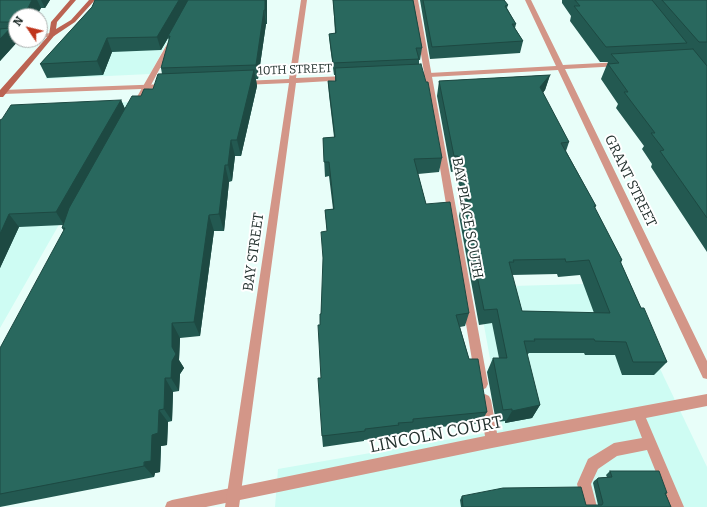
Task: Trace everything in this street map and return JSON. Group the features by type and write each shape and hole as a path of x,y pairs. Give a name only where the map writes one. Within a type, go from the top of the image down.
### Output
{"main road":[{"path":"52,35 54,22 73,0"},
{"path":"2,94 52,35 73,21 92,0"}],"street":[{"name":"BAY STREET","path":"233,501 304,0"},
{"name":"BAY PLACE SOUTH","path":"415,0 492,441"},
{"name":"GRANT STREET","path":"528,0 707,374"},
{"path":"135,108 176,34"},
{"path":"48,35 52,35"},
{"path":"406,76 631,63"},
{"name":"10TH STREET","path":"238,83 353,78"},
{"path":"2,94 177,86"},
{"name":"LINCOLN COURT","path":"172,507 233,501 492,441 707,400"},
{"path":"638,413 677,507"},
{"path":"590,507 584,484 593,464 614,450 650,443"}],"shaded area":[{"path":"108,0 190,0 150,74 45,79"},
{"path":"129,102 0,328 0,135 29,106"},
{"path":"619,283 707,467 707,507 275,507 278,469 503,430 477,287"}],"building":[{"path":"0,0 32,0 28,8 8,8 8,22 0,22"},
{"path":"95,0 179,0 157,37 107,38 97,61 40,64 92,7"},
{"path":"188,0 265,0 265,10 256,65 161,68 170,36 168,36"},
{"path":"333,0 413,0 422,48 416,48 419,59 333,63 329,34 336,33"},
{"path":"423,0 504,0 508,5 505,6 516,24 512,24 523,41 432,47"},
{"path":"575,0 652,0 687,43 606,47 574,6 580,6"},
{"path":"662,0 707,0 707,42 699,42"},
{"path":"8,28 8,30 0,39 0,29"},
{"path":"693,49 707,66 707,218 660,151 664,150 651,133 655,133 624,92 628,92 608,64 619,63 611,54"},
{"path":"421,64 426,82 428,82 442,158 414,159 426,204 450,202 469,313 456,315 469,359 478,359 487,412 413,419 413,422 398,423 399,425 322,436 318,378 321,378 318,325 320,325 321,314 323,258 321,232 327,231 325,210 334,209 329,162 324,162 323,138 335,137 328,81 336,81 335,68"},
{"path":"254,70 237,140 231,140 228,165 225,165 219,214 209,215 194,322 172,323 172,347 176,354 172,361 171,378 165,378 164,409 159,410 158,433 152,435 151,461 144,462 144,466 0,494 0,348 65,228 62,228 69,208 132,96 141,96 144,89 153,89 158,74"},
{"path":"550,75 540,87 569,142 561,143 596,206 594,206 622,260 620,261 641,308 644,308 667,362 633,362 626,342 595,341 594,339 534,339 535,341 524,341 540,405 512,411 512,409 503,410 493,358 507,358 497,309 484,310 462,201 471,200 458,156 454,156 439,81","holes":["565,259 566,262 589,260 610,313 522,311 509,262 514,262 513,260"]},
{"path":"121,100 56,212 9,214 0,234 0,120 11,105"},
{"path":"610,471 659,471 667,493 665,493 671,507 463,507 462,496 503,488 581,487 586,505 602,505 603,503 597,480 598,478 612,477"}]}
